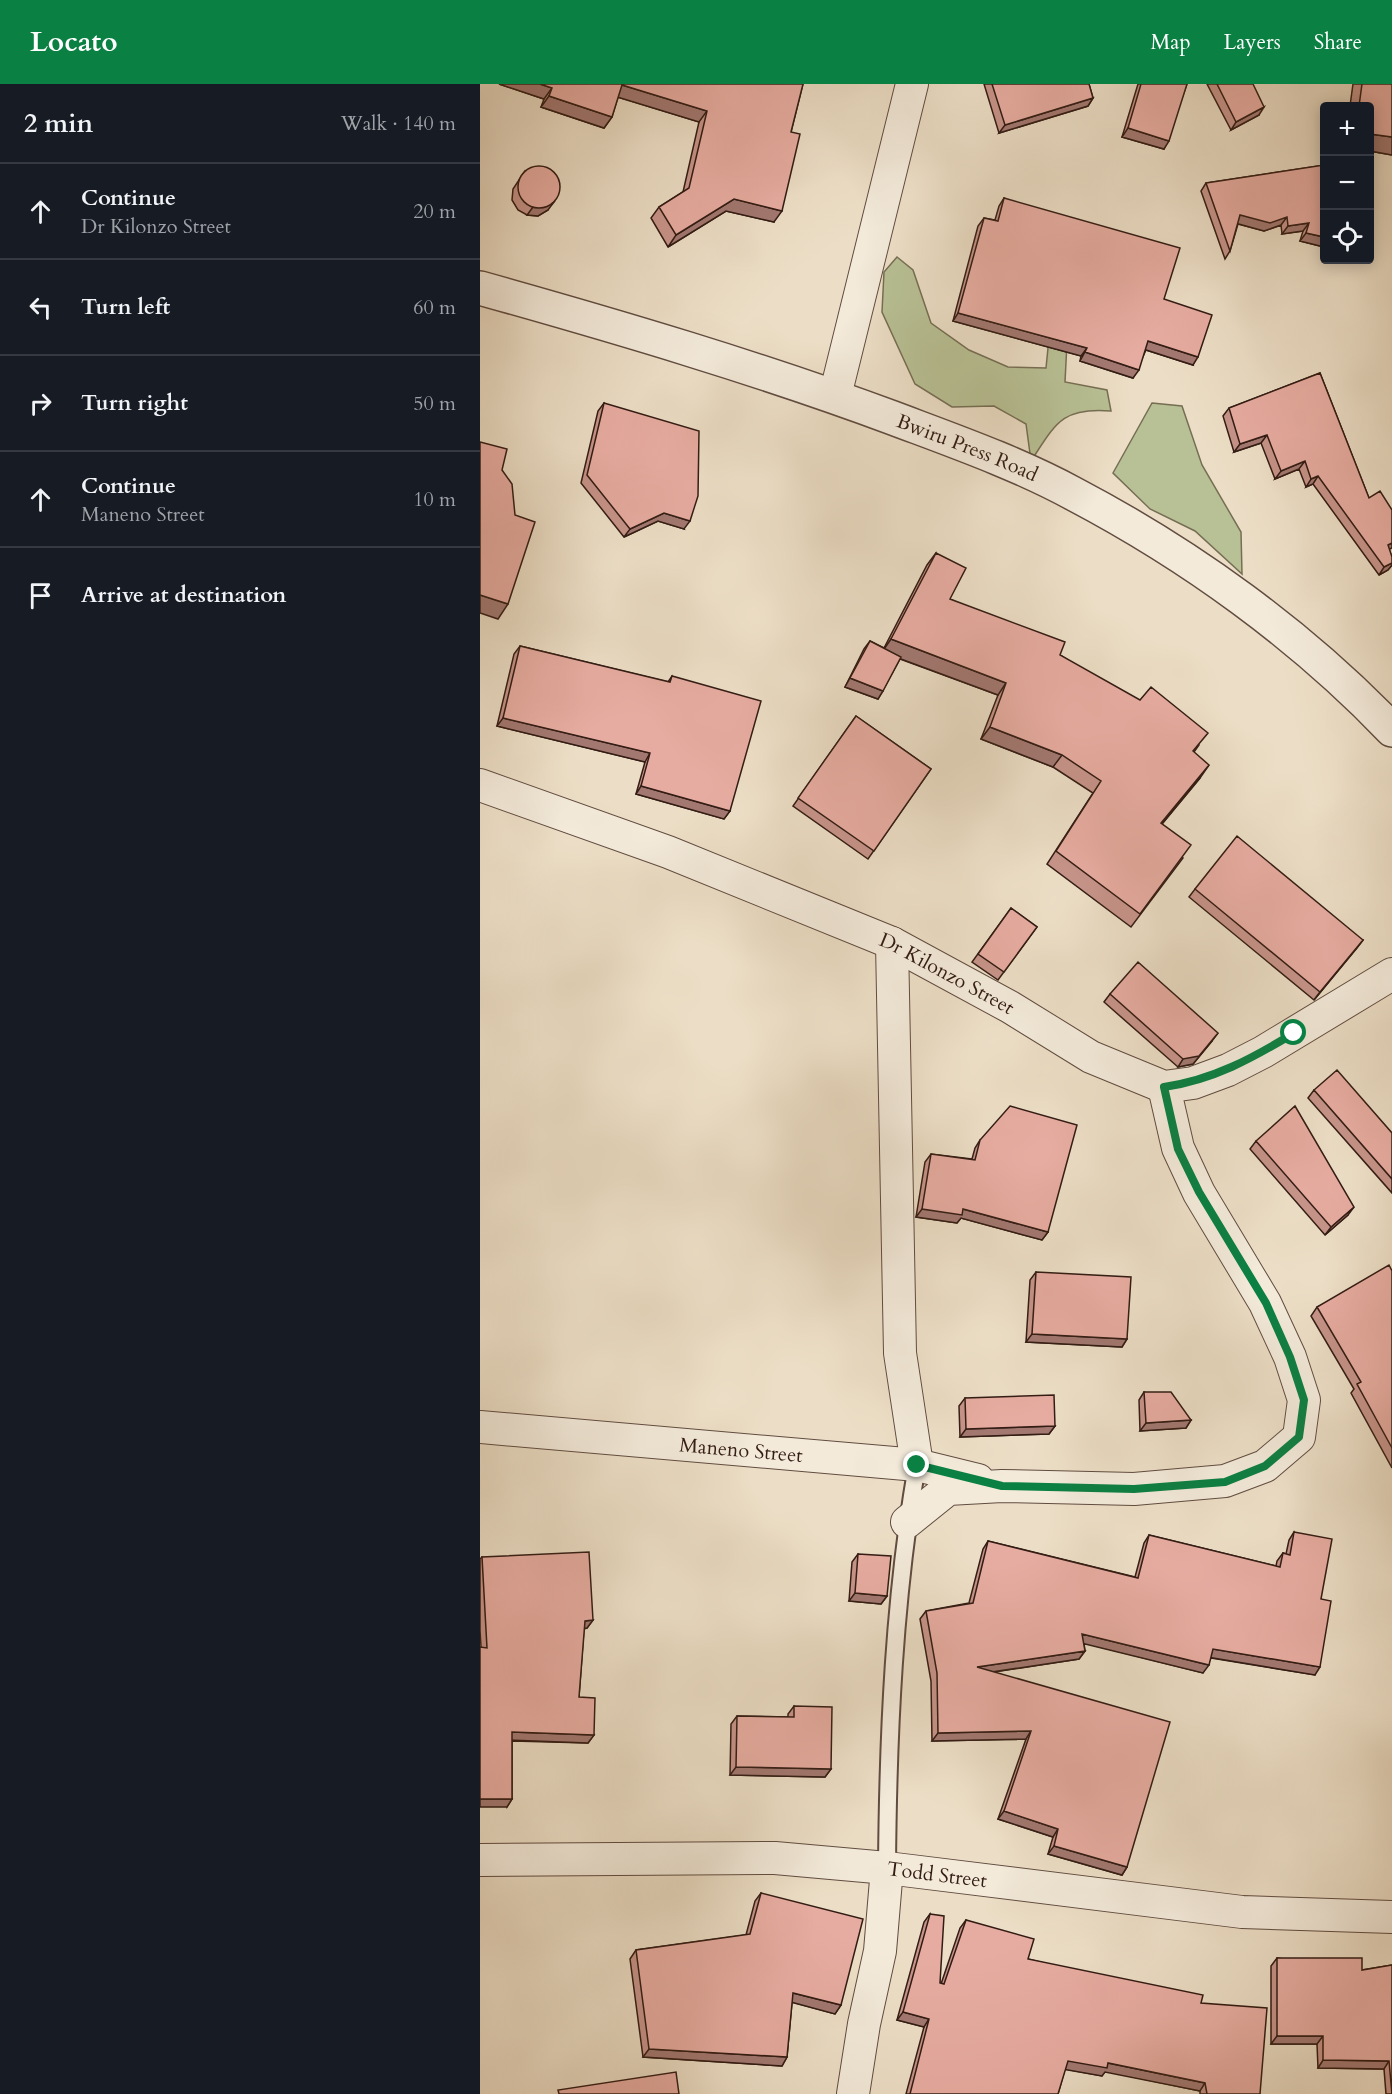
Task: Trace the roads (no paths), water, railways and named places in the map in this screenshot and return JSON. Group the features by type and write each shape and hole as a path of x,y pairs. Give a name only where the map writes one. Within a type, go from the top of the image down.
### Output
{"street":[{"path":"835,396 912,84"},
{"name":"Bwiru Press Road","path":"480,288 666,341 835,396 963,444 1064,489 1144,535 1233,592 1350,686 1392,730"},
{"name":"Dr Kilonzo Street","path":"480,785 668,852 892,943 1010,1007 1090,1057 1164,1087 1194,1083 1228,1070 1263,1052 1392,974"},
{"path":"892,943 900,1353 917,1465"},
{"path":"907,1522 948,1489 1002,1486 1134,1489 1225,1482 1265,1466 1299,1437 1304,1400 1290,1357 1266,1303 1199,1192 1178,1149 1164,1087"},
{"name":"Maneno Street","path":"480,1427 917,1465 1002,1486"},
{"name":"Todd Street","path":"480,1860 775,1858 887,1868 1242,1912 1392,1917"},
{"path":"853,2094 864,2024 880,1951 887,1868"}],"lane":[{"path":"887,1868 888,1741 907,1522 917,1465"}]}
